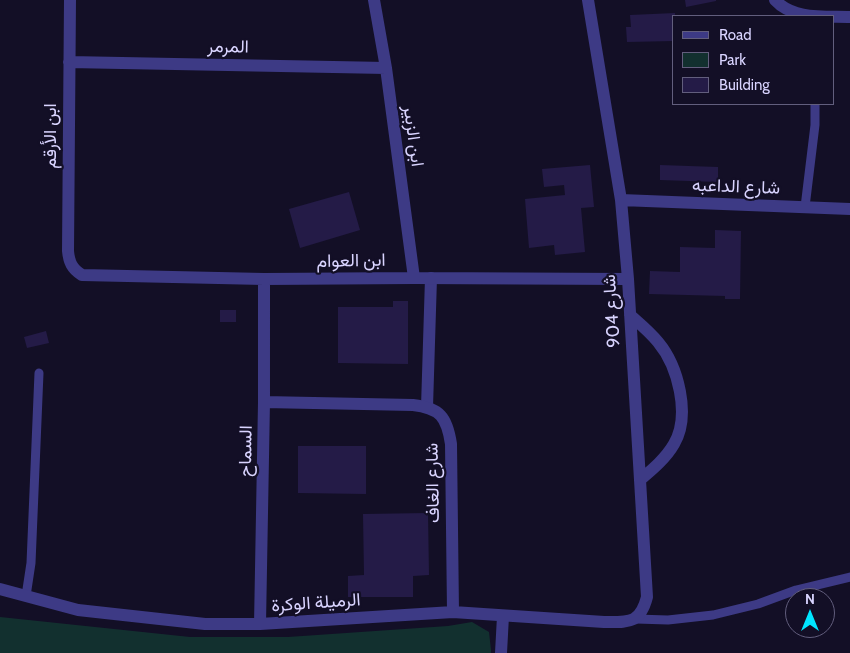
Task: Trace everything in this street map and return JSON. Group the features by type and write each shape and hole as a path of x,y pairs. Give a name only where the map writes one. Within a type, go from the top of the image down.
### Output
{"street":[{"name":"ابن الأرقم","path":"70,0 68,251 69,260 75,271"},
{"name":"ابن الزبير","path":"374,0 386,68 414,278"},
{"name":"شارع 904","path":"588,0 621,200 628,279 647,597 644,610 636,619"},
{"path":"775,0 791,13 807,15"},
{"path":"835,17 850,17"},
{"name":"المرمر","path":"69,62 386,68"},
{"name":"شارع الداعبه","path":"621,200 850,209"},
{"name":"ابن العوام","path":"75,271 82,275 91,276 264,279 628,279"},
{"path":"264,402 427,407 431,278"},
{"name":"السماح","path":"260,624 264,279"},
{"path":"630,315 659,342 673,367 680,389 682,410 680,429 676,442 665,457 640,480"},
{"name":"شارع الغاف","path":"427,407 440,413 449,428 451,444 453,612"},
{"name":"الرميلة الوكرة","path":"0,589 78,610 205,624 260,624 453,612 604,622 623,622 636,619"},
{"path":"501,653 503,616"}],"lane":[{"path":"805,207 816,125 815,105"},
{"path":"26,596 31,563 39,373"},
{"path":"636,619 668,620 713,615 758,604 796,590 850,577"}],"green space":[{"path":"0,617 190,637 288,637 448,626 472,622 489,632 491,653 0,653"}],"building":[{"path":"685,0 716,0 716,1 686,7"},
{"path":"675,13 675,15 672,15 672,41 627,42 626,27 631,27 630,15"},
{"path":"590,165 594,207 581,208 585,252 555,255 554,245 529,248 525,199 565,195 564,185 544,187 542,169"},
{"path":"660,165 718,167 718,182 660,180"},
{"path":"349,192 360,230 300,248 289,209"},
{"path":"715,230 741,231 740,299 725,299 725,296 649,294 650,271 680,272 680,247 715,248"},
{"path":"393,301 408,301 408,364 338,363 338,307 393,307"},
{"path":"220,310 236,310 236,322 220,322"},
{"path":"46,331 49,343 27,348 24,337"},
{"path":"298,446 366,446 366,494 298,493"},
{"path":"428,513 429,575 413,576 413,597 348,597 348,576 364,575 363,514"}]}
